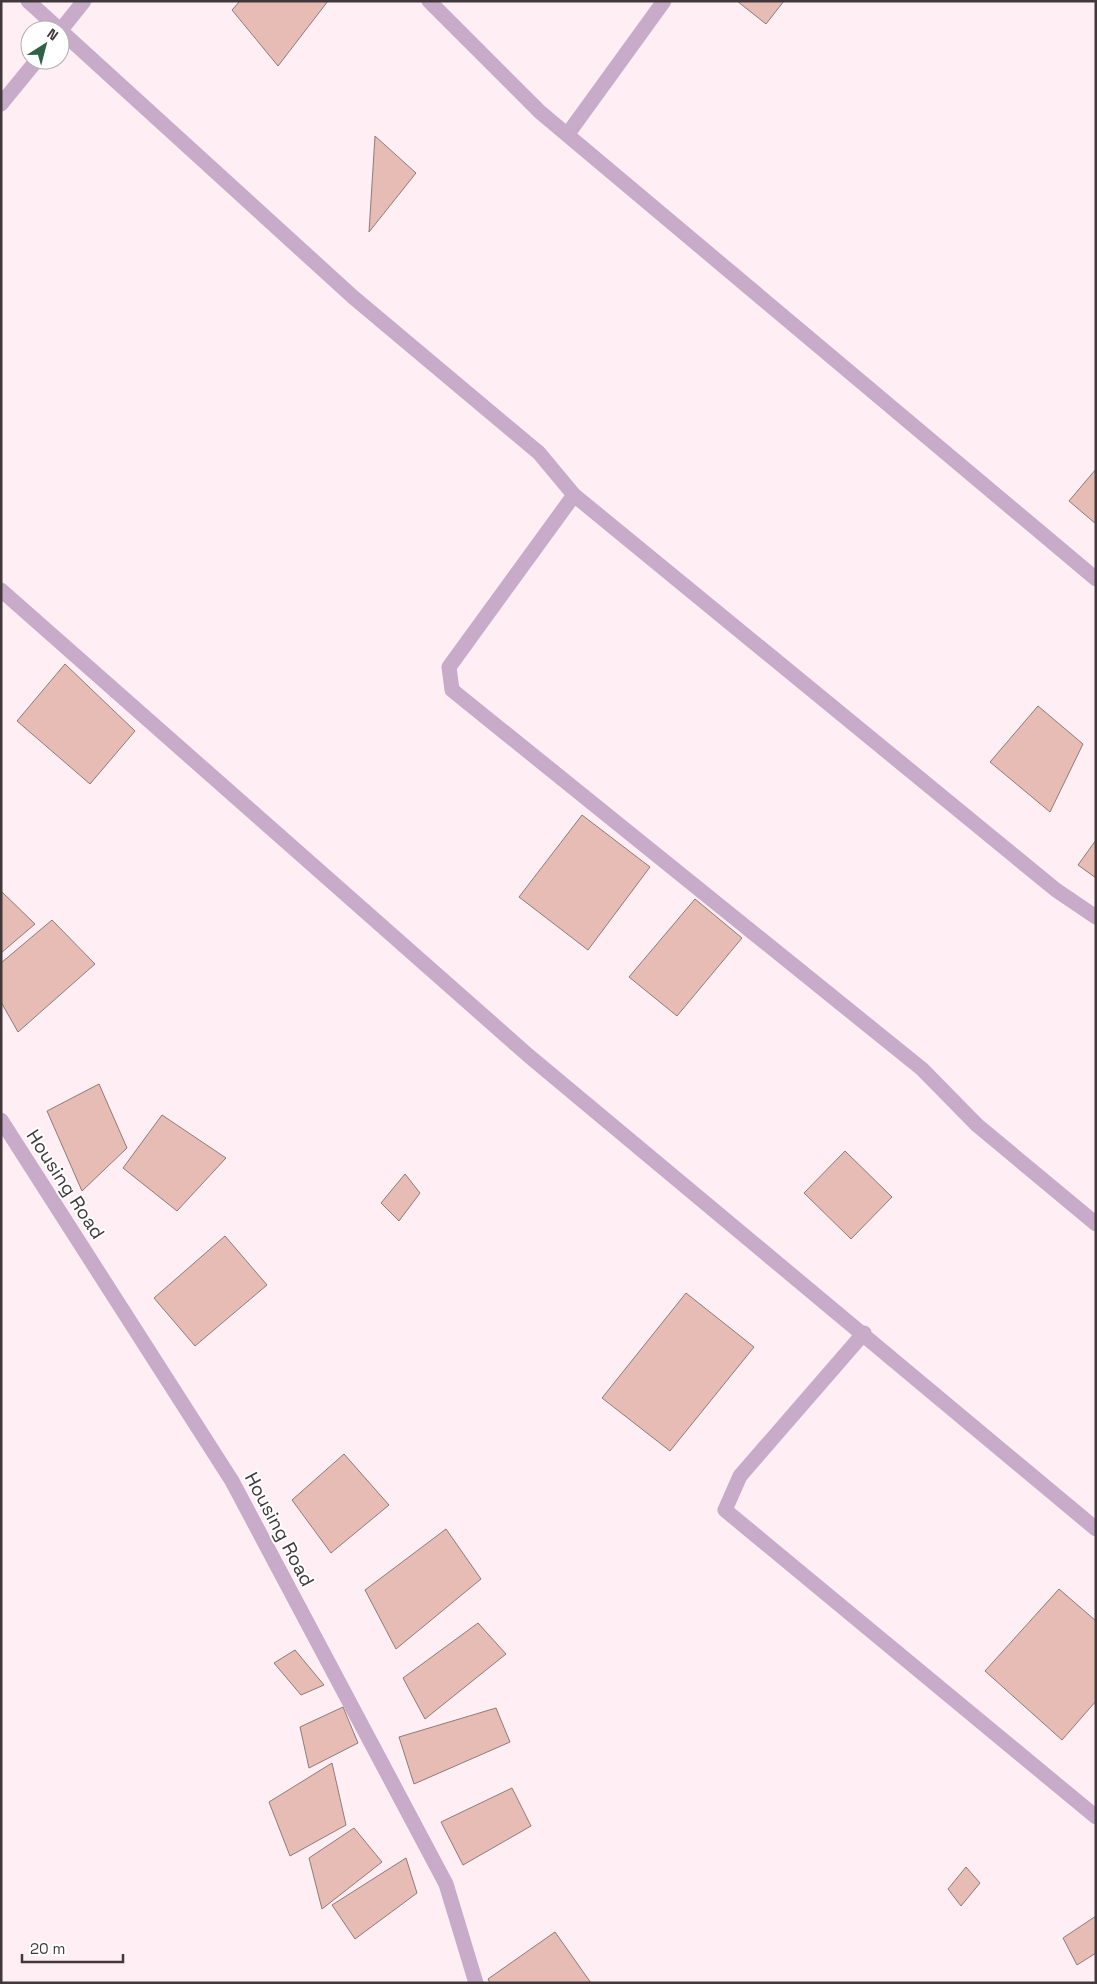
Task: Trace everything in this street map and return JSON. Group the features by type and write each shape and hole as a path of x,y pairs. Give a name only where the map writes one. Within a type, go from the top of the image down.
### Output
{"street":[{"path":"28,1 49,20"},
{"path":"68,20 84,1"},
{"path":"428,1 540,112 1096,579"},
{"path":"567,135 664,1"},
{"path":"70,39 353,297 539,453 574,495 1056,890 1096,917"},
{"path":"1,104 29,70"},
{"path":"574,495 449,667 452,690 922,1069 977,1126 1096,1224"},
{"path":"1,590 529,1056 864,1333 1096,1529"},
{"name":"Housing Road","path":"1,1120 232,1481 446,1884 476,1983"},
{"path":"864,1333 740,1476 725,1510 1096,1817"}],"building":[{"path":"240,1 328,1 278,66 232,10"},
{"path":"737,1 784,1 766,24"},
{"path":"375,136 416,173 369,232"},
{"path":"1096,469 1096,524 1069,501"},
{"path":"65,664 135,731 90,784 17,721"},
{"path":"1038,706 1083,744 1050,812 990,762"},
{"path":"582,815 650,867 588,950 519,897"},
{"path":"1096,840 1096,878 1078,865"},
{"path":"1,891 35,924 1,953"},
{"path":"695,899 742,938 677,1016 629,977"},
{"path":"52,920 95,964 18,1032 1,1002 1,963"},
{"path":"99,1084 127,1148 82,1191 47,1111"},
{"path":"162,1115 226,1158 177,1211 123,1168"},
{"path":"845,1151 892,1197 851,1239 804,1193"},
{"path":"405,1174 420,1193 399,1221 381,1203"},
{"path":"225,1236 267,1285 195,1346 154,1298"},
{"path":"686,1293 754,1347 670,1451 602,1398"},
{"path":"344,1454 389,1505 331,1553 292,1500"},
{"path":"446,1529 481,1579 396,1649 365,1590"},
{"path":"1059,1589 1096,1621 1096,1701 1062,1740 985,1671"},
{"path":"478,1623 506,1654 425,1719 403,1678"},
{"path":"295,1650 324,1685 301,1695 274,1663"},
{"path":"343,1707 358,1743 309,1768 300,1727"},
{"path":"496,1708 510,1742 414,1784 399,1737"},
{"path":"332,1763 346,1825 290,1856 269,1802"},
{"path":"512,1788 531,1826 463,1865 441,1822"},
{"path":"354,1828 382,1862 322,1909 309,1858"},
{"path":"406,1858 417,1893 355,1939 332,1905"},
{"path":"966,1867 980,1883 961,1906 948,1889"},
{"path":"1096,1916 1096,1953 1077,1965 1063,1938"},
{"path":"555,1932 591,1983 490,1983 488,1979"}]}
